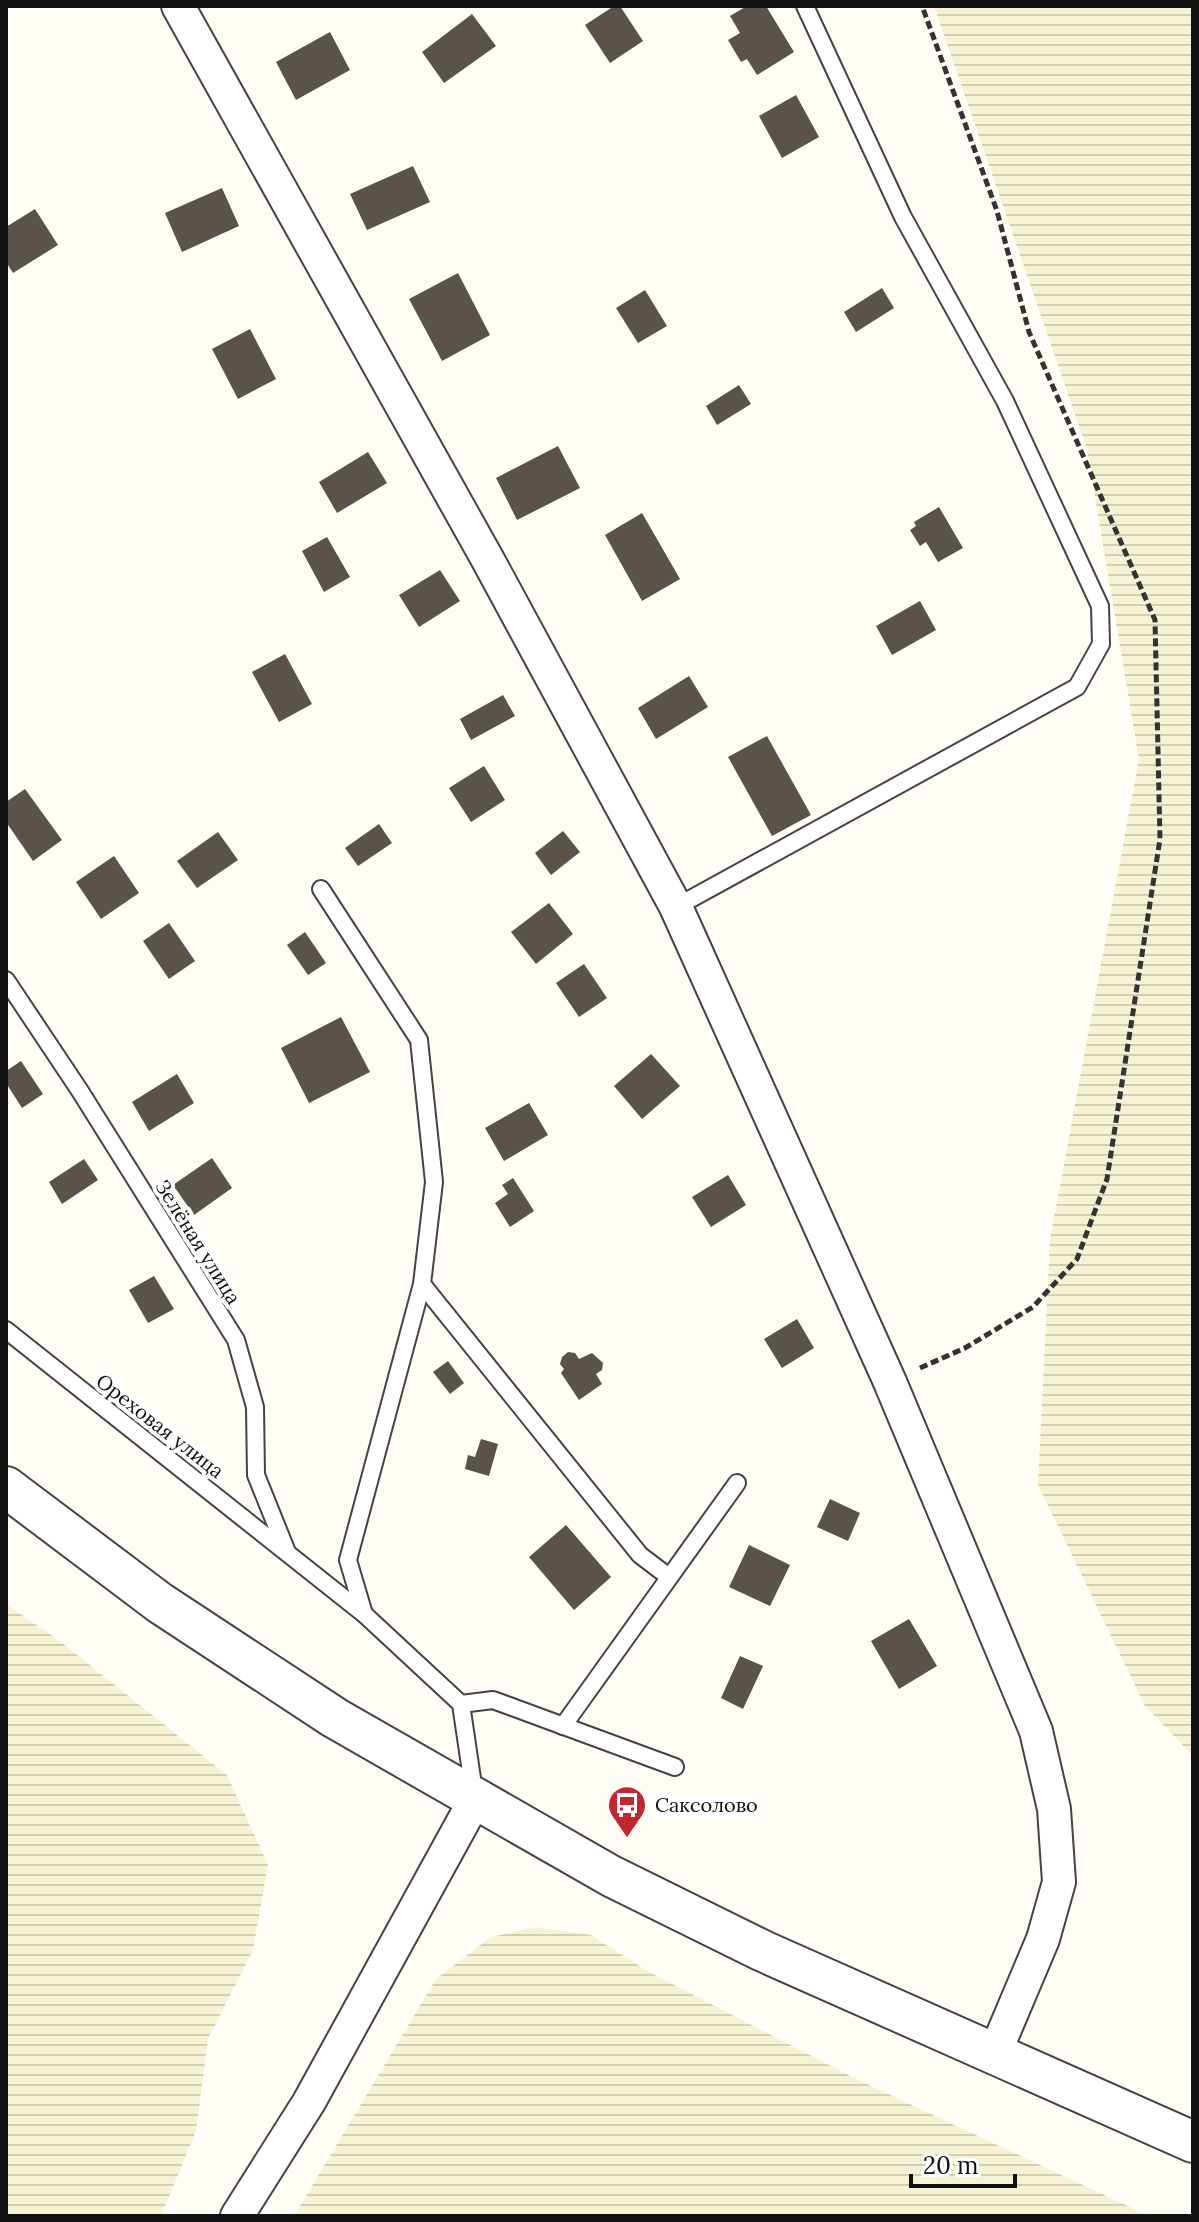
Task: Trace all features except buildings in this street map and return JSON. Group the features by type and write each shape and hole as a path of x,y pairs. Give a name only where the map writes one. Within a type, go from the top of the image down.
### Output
{"street":[{"path":"178,6 488,560 676,907 890,1382 1036,1731 1054,1809 1059,1882 1043,1939 994,2055"},
{"path":"6,1487 160,1603 335,1718 611,1876 763,1951 1193,2142"},
{"path":"237,2216 309,2102 475,1800"}],"lane":[{"path":"676,907 1077,687 1101,644 1100,606 1037,469 1005,401 903,217 805,6"},
{"path":"321,889 419,1040 434,1182 422,1284 348,1560 364,1614"},
{"name":"Зелёная улица","path":"6,980 236,1340 255,1407 256,1475 288,1553"},
{"path":"422,1284 640,1555 669,1577"},
{"name":"Ореховая улица","path":"6,1330 364,1614 461,1704"},
{"path":"563,1726 737,1483"},
{"path":"475,1800 461,1704 493,1700 675,1767"}],"path":[{"path":"890,1382 965,1348 1033,1307 1077,1259 1107,1179 1160,839 1155,620 1029,332 997,211 922,6"}],"shaded area":[{"path":"934,6 1193,6 1193,1756 1145,1706 1038,1485 1050,1240 1139,759 1087,449"},
{"path":"6,1604 61,1642 227,1775 268,1865 253,1950 208,2039 196,2131 161,2216 6,2216"},
{"path":"536,1927 591,1935 649,1972 854,2078 1149,2216 294,2216 436,1979 491,1937"}],"place":[{"name":"Саксолово","path":"627,1839"}]}
